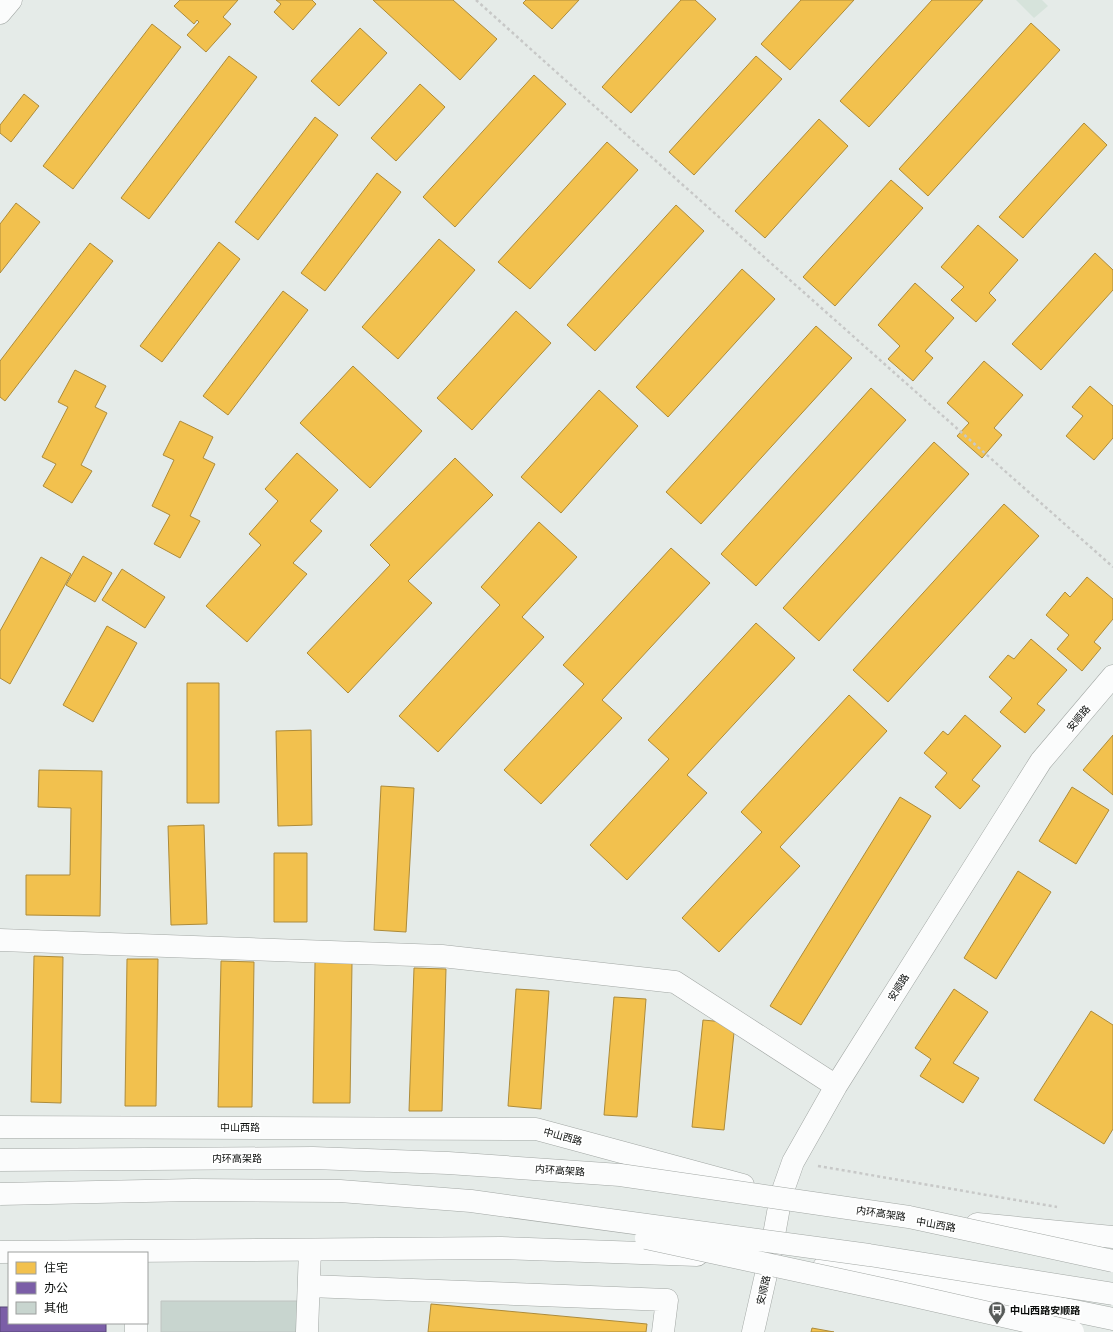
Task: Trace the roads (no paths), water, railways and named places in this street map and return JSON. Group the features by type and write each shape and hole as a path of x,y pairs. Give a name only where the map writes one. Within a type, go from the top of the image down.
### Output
{"main road":[{"path":"0,13 11,0"},
{"name":"安顺路","path":"753,1332 770,1257 781,1196 793,1162 836,1086 1041,761 1113,676"},
{"path":"0,940 442,956 675,982 836,1086"},
{"name":"中山西路","path":"0,1127 536,1129 781,1196 1113,1257"},
{"name":"内环高架路","path":"0,1160 313,1158 448,1162 620,1175 909,1217 1113,1261"},
{"path":"0,1194 193,1190 340,1191 471,1201 869,1256 1113,1294"},
{"path":"471,1201 901,1293 1073,1332"},
{"path":"909,1217 1113,1237"},
{"path":"0,1252 501,1248 770,1257 1007,1297 1113,1318"},
{"path":"307,1332 310,1250"},
{"path":"309,1286 667,1300 663,1332"}],"place":[{"name":"中山西路安顺路","path":"997,1325"}]}
